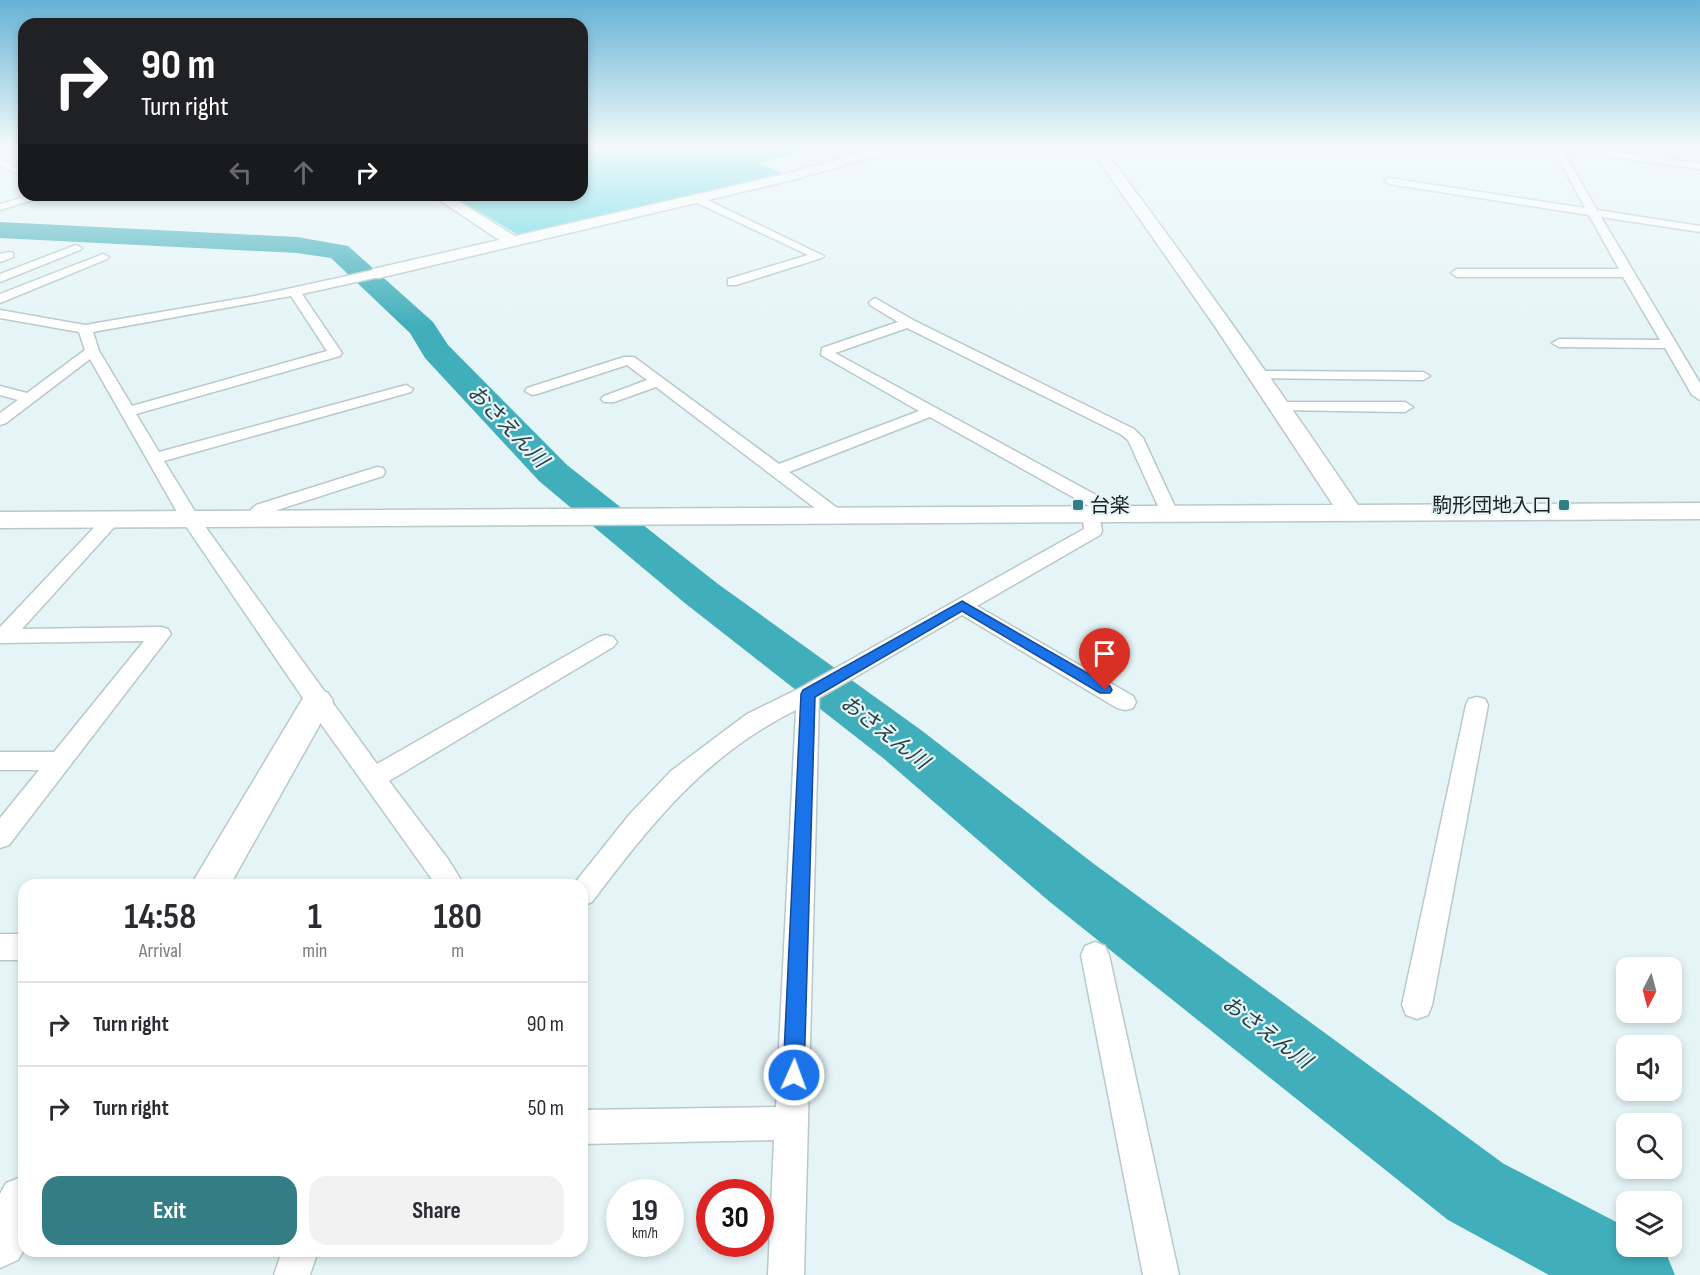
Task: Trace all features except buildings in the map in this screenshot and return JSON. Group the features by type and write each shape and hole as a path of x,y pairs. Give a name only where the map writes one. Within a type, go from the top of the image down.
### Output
{"street":[{"path":"459,208 512,241"},
{"path":"0,314 85,329 294,293 656,208"},
{"path":"717,208 818,256 732,282"},
{"path":"1140,208 1281,407 1350,512"},
{"path":"1554,208 1700,229"},
{"path":"1591,208 1627,273 1700,395"},
{"path":"0,278 76,249"},
{"path":"0,299 103,257"},
{"path":"1457,273 1627,273"},
{"path":"126,412 335,352 294,293"},
{"path":"875,302 908,323 1128,432 1135,438 1169,513"},
{"path":"588,886 638,822 680,778 755,720 808,694 1094,531 1101,514 1101,505 828,355 827,351 908,323"},
{"path":"85,329 92,351 190,519 317,701 374,778 440,879"},
{"path":"1559,343 1671,344"},
{"path":"0,420 92,351"},
{"path":"532,391 629,360 838,517"},
{"path":"1258,375 1423,376"},
{"path":"609,399 658,381"},
{"path":"153,459 406,389"},
{"path":"0,390 29,398"},
{"path":"1281,407 1405,407"},
{"path":"777,471 933,411"},
{"path":"253,518 262,509 377,472"},
{"path":"0,520 1700,511"},
{"path":"2,636 111,520"},
{"path":"962,606 1125,702"},
{"path":"0,837 161,634 2,636"},
{"path":"374,778 606,642"},
{"path":"786,1275 808,694"},
{"path":"213,879 317,701"},
{"path":"1417,1005 1477,705"},
{"path":"0,761 61,761"},
{"path":"0,947 18,947"},
{"path":"1095,955 1161,1275"},
{"path":"588,1127 792,1123"},
{"path":"0,1242 18,1212"},
{"path":"292,1275 298,1257"}],"shaded area":[{"path":"472,208 645,208 520,236"}],"waterway":[{"name":"おさえん川","path":"0,230 297,245 339,252 422,328 436,351 553,473 702,594 902,744 1072,883 1476,1192 1633,1275"}],"place":[{"name":"台楽","path":"1078,505"},
{"name":"駒形団地入口","path":"1564,505"}],"route":[{"path":"794,1075 808,694 962,606 1105,690"}]}
